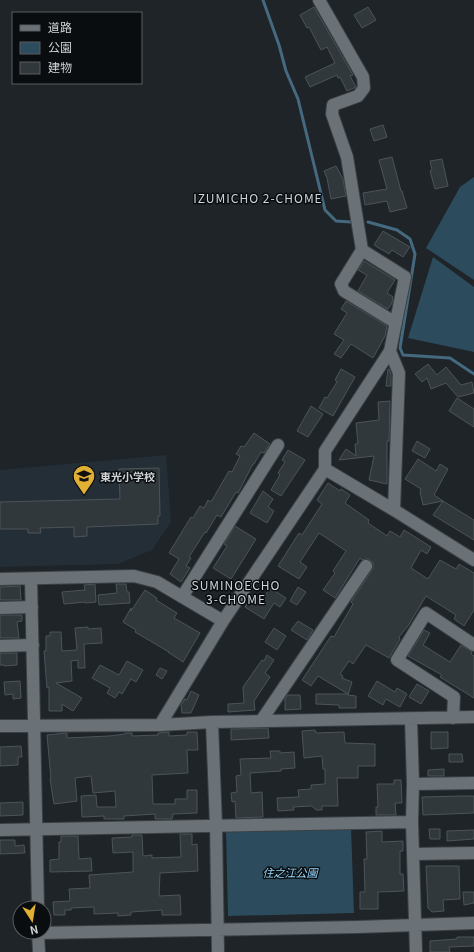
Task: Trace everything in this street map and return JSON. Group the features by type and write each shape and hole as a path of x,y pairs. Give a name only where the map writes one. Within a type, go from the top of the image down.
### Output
{"street":[{"path":"319,0 363,77 364,88 358,96 332,105 332,114 348,157 362,250 341,284 344,291 396,323"},
{"path":"160,725 223,621 325,469 325,450 390,351 405,277 362,250"},
{"path":"390,351 399,373 394,510"},
{"path":"182,597 278,445"},
{"path":"325,469 474,560"},
{"path":"261,721 366,566"},
{"path":"0,579 134,576 157,582 223,621"},
{"path":"31,579 38,900"},
{"path":"0,608 32,607"},
{"path":"453,718 454,698 397,660 426,614 474,644"},
{"path":"0,646 33,645"},
{"path":"0,726 160,725 212,722 474,717"},
{"path":"411,719 413,784 412,822 416,952"},
{"path":"212,722 216,825 218,952"},
{"path":"413,784 474,783"},
{"path":"0,830 412,822"},
{"path":"413,854 474,853"},
{"path":"52,932 474,923"},
{"path":"38,940 39,952"}],"shaded area":[{"name":"東光小学校","path":"166,455 171,522 152,550 118,564 0,567 0,470"}],"green space":[{"path":"474,177 474,280 426,248 460,187"},
{"path":"433,257 474,287 474,352 408,338"},
{"name":"住之江公園","path":"351,827 354,913 228,916 226,831"}],"building":[{"path":"314,7 353,75 350,76 356,87 347,91 340,77 338,78 337,75 310,87 305,77 335,63 327,47 321,50 309,27 307,28 300,15"},
{"path":"368,7 376,20 362,28 354,15"},
{"path":"383,125 387,137 374,141 370,129"},
{"path":"392,157 407,208 390,212 387,201 365,205 363,193 387,189 379,160"},
{"path":"442,159 448,186 435,189 430,171 432,170 430,161"},
{"path":"336,166 343,179 346,196 331,199 327,178 324,171"},
{"path":"383,231 410,247 403,257 392,250 389,254 374,245"},
{"path":"364,261 395,280 387,293 393,297 392,303 388,309 358,291 367,275 358,270"},
{"path":"346,301 387,326 385,336 373,358 351,344 341,358 334,354 344,340 334,334 347,313 341,309"},
{"path":"428,364 437,375 446,367 461,385 472,382 474,393 458,397 446,383 431,389 427,378 422,382 415,374"},
{"path":"341,369 355,377 333,416 319,408 325,397 327,398 337,382 335,380"},
{"path":"388,369 391,374 391,386 386,386"},
{"path":"457,398 474,409 474,427 449,411"},
{"path":"390,401 389,441 387,441 387,484 369,480 374,456 339,460 346,449 356,456 355,444 358,444 356,423 379,420 378,402"},
{"path":"311,406 323,414 308,437 297,431"},
{"path":"254,433 270,444 264,453 261,452 238,493 236,492 221,517 217,515 206,533 205,532 189,557 191,558 186,566 190,568 181,582 170,574 179,559 169,553 191,517 193,518 200,506 204,508 208,500 211,502 229,471 232,472 240,456 236,454 241,446 244,447"},
{"path":"417,441 430,449 425,458 412,451"},
{"path":"288,450 305,460 281,496 271,490 280,475 278,473 285,462 282,460"},
{"path":"418,459 436,471 440,464 448,469 434,495 443,501 423,505 420,492 421,489 405,479"},
{"path":"159,468 160,516 158,516 158,524 87,527 87,536 74,537 74,527 40,528 41,533 28,533 28,529 0,529 0,502 120,499 119,469"},
{"path":"328,483 340,491 341,489 350,495 345,503 369,520 368,523 387,536 390,531 400,537 404,530 431,547 427,554 421,550 411,568 428,579 440,560 456,569 459,564 474,573 474,610 464,626 454,619 456,615 426,596 408,626 399,637 400,639 389,658 366,645 353,664 349,661 340,674 343,676 342,678 352,682 348,695 356,696 356,708 339,708 339,705 316,704 316,694 348,694 318,676 311,686 302,680 331,636 334,637 353,604 351,602 372,570 373,562 367,559 362,560 360,558 335,598 323,590 335,573 333,571 346,551 319,533 300,562 307,567 299,579 278,566 299,533 302,535 322,504 317,500"},
{"path":"263,491 273,499 268,507 274,511 267,523 250,513"},
{"path":"443,501 474,520 474,540 433,515"},
{"path":"235,526 256,539 231,579 213,568 227,546 224,544"},
{"path":"95,584 96,602 64,604 62,592 85,590 84,585"},
{"path":"116,584 126,584 127,592 129,592 130,603 99,605 98,595 117,593"},
{"path":"20,586 21,600 0,600 0,587"},
{"path":"298,587 306,592 297,605 290,601"},
{"path":"270,588 286,598 280,607 274,603 264,619 245,607 253,595 262,600"},
{"path":"145,590 157,598 156,600 177,613 174,618 200,633 183,662 135,632 136,630 123,622 131,608 131,611"},
{"path":"0,615 22,615 22,621 17,622 19,638 0,638"},
{"path":"298,621 313,630 307,640 291,630"},
{"path":"88,627 88,629 101,628 102,643 84,644 85,668 78,668 78,660 71,661 72,681 56,683 82,698 73,711 62,704 62,711 49,711 49,687 47,688 44,651 46,651 46,636 50,636 50,632 61,632 62,651 77,650 75,628"},
{"path":"274,628 286,636 277,650 265,642"},
{"path":"424,630 430,633 423,645 450,662 461,645 472,652 471,654 474,656 474,698 440,677 442,675 408,656"},
{"path":"0,653 17,653 17,665 0,665"},
{"path":"267,655 274,660 265,673 270,677 254,701 255,710 228,712 228,704 244,703 243,687"},
{"path":"127,661 143,670 136,682 131,679 122,694 119,692 115,698 107,693 110,688 92,678 100,665 119,675"},
{"path":"160,668 167,671 162,679 156,675"},
{"path":"20,681 21,698 13,699 13,694 5,695 4,682"},
{"path":"377,681 395,692 397,688 407,694 400,707 386,699 383,705 368,696"},
{"path":"417,684 429,691 421,704 409,697"},
{"path":"191,691 199,695 191,713 182,713 181,705 185,699 187,700"},
{"path":"288,695 300,695 301,709 285,710 285,699"},
{"path":"268,728 269,738 231,740 231,729"},
{"path":"315,730 316,733 344,732 345,743 375,744 375,766 358,766 358,778 337,778 338,806 322,806 322,810 316,810 312,806 293,807 294,810 278,811 277,798 299,797 298,790 311,789 311,785 325,784 325,769 323,769 322,756 304,758 302,731"},
{"path":"169,732 169,736 187,735 187,732 197,732 198,750 187,750 188,773 152,775 153,804 175,804 175,799 187,799 187,790 197,790 197,813 173,814 172,819 155,819 155,814 124,816 124,819 104,819 104,816 82,817 81,796 96,795 97,807 116,807 115,791 93,793 91,776 75,778 77,801 54,804 50,779 47,735 67,733 67,738 109,736 125,733 132,733 132,736 158,735 158,733"},
{"path":"431,732 448,732 448,748 431,749"},
{"path":"21,746 22,757 18,757 18,765 0,766 0,747"},
{"path":"270,751 280,751 280,753 294,752 295,768 281,769 281,771 250,773 251,793 262,792 263,817 236,818 235,801 232,802 231,793 237,792 236,776 241,775 240,759 271,758"},
{"path":"449,754 462,754 463,762 449,762"},
{"path":"444,769 444,776 428,776 428,770"},
{"path":"394,780 401,780 402,803 395,803 396,815 376,815 376,807 378,807 377,784 394,784"},
{"path":"474,796 474,813 423,815 422,797"},
{"path":"23,802 23,815 0,816 0,803"},
{"path":"429,829 440,829 440,839 430,839"},
{"path":"474,830 474,839 447,841 447,831"},
{"path":"382,831 382,842 403,841 403,851 400,851 400,874 403,874 404,891 378,892 378,909 360,909 360,892 365,892 364,859 367,859 366,832"},
{"path":"180,834 192,834 192,845 197,844 198,871 160,873 159,896 180,895 181,915 162,915 162,910 131,912 131,915 118,916 118,913 94,914 94,907 71,908 71,910 65,910 65,915 54,915 53,902 70,901 69,889 90,888 89,875 133,872 133,852 113,853 112,838 142,835 143,856 152,855 152,858 181,857"},
{"path":"61,836 78,836 79,859 91,858 92,871 50,872 50,860 59,859 59,842 61,842"},
{"path":"0,840 15,840 15,846 24,845 25,853 0,854"},
{"path":"426,866 459,866 460,899 443,900 444,911 432,912 428,908"},
{"path":"463,892 474,892 474,903 464,905"},
{"path":"457,937 474,937 474,946 449,947 450,952 430,952 430,941 457,939"}],"waterway":[{"path":"263,0 279,45 286,71 298,99 325,210 336,221 351,222"},
{"path":"368,222 397,230 410,239 415,254 400,348 403,355 450,358 474,374"}],"place":[{"name":"東光小学校","path":"84,496"}],"district":[{"name":"IZUMICHO 2-CHOME","path":"258,197"},
{"name":"SUMINOECHO 3-CHOME","path":"236,591"}]}
